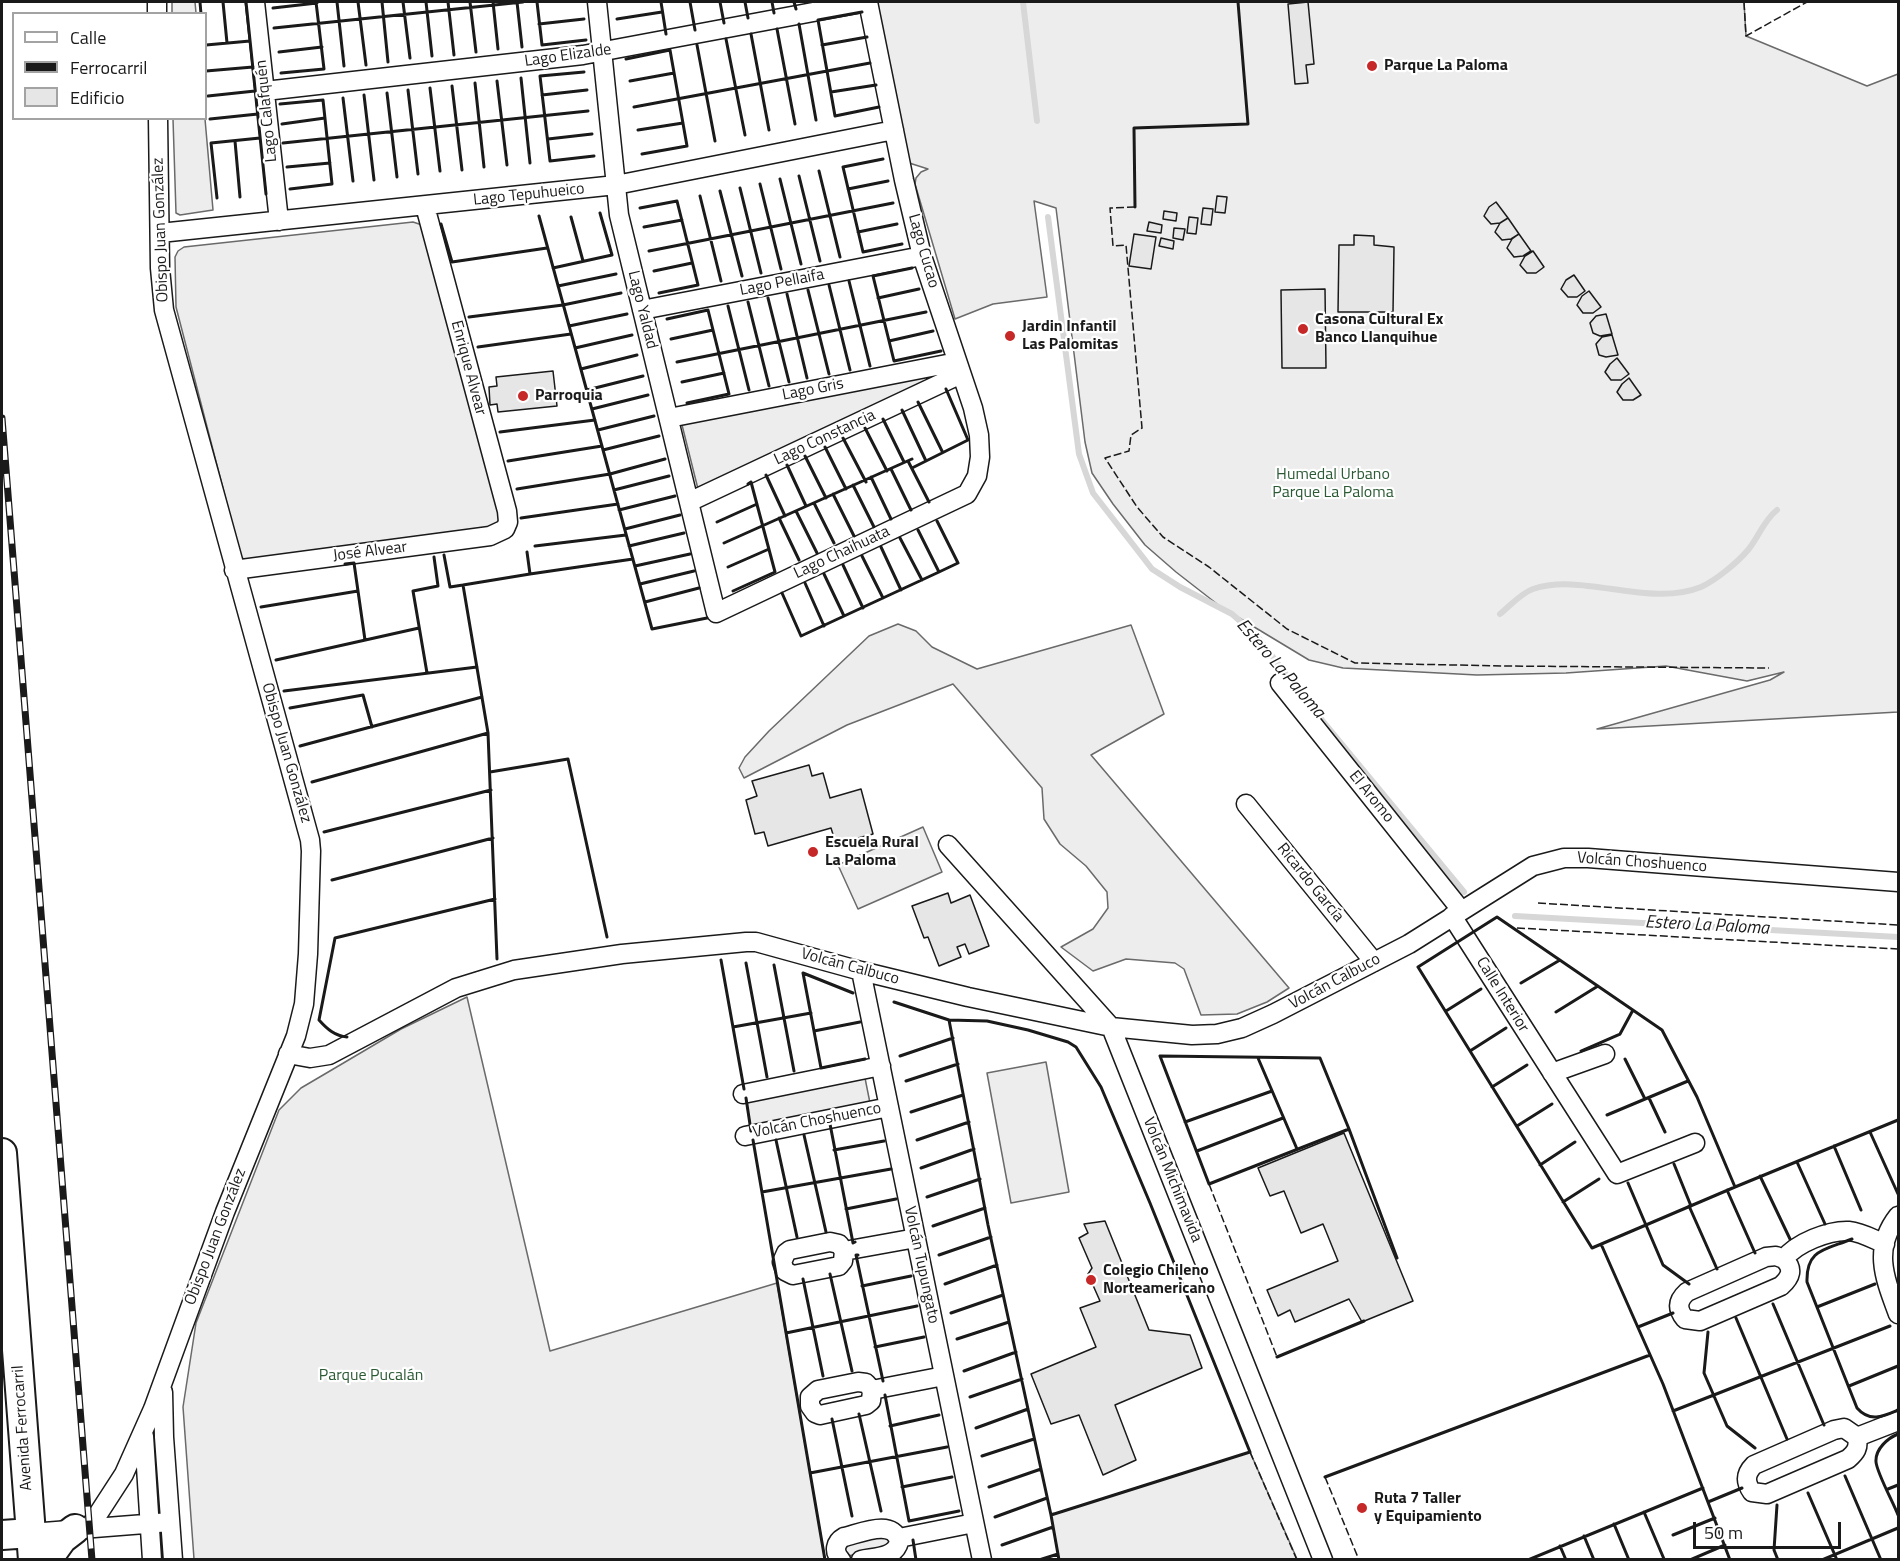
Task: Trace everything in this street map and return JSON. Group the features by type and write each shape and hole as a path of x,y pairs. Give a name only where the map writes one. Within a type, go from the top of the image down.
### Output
{"main road":[{"name":"Avenida Ferrocarril","path":"2,1153 32,1546"},
{"path":"47,1560 62,1539 82,1529"},
{"path":"2,1535 32,1546"}],"street":[{"name":"Lago Calafquén","path":"255,2 279,221"},
{"name":"Lago Yaldad","path":"597,2 619,215 716,613"},
{"name":"Lago Elizalde","path":"265,91 602,52 868,2"},
{"name":"Lago Cucao","path":"868,2 922,256 979,435 980,457 977,476 967,494"},
{"name":"Obispo Juan González","path":"82,1529 124,1474 144,1428 225,1212 301,1021 308,954 311,851 307,829 164,310 158,120"},
{"name":"Lago Tepuhueico","path":"160,233 616,185 894,129"},
{"name":"Enrique Alvear","path":"424,206 507,511 508,522 505,529"},
{"name":"Lago Pellaifa","path":"642,310 922,256"},
{"name":"Lago Gris","path":"669,418 959,368"},
{"name":"Lago Constancia","path":"689,502 959,368"},
{"name":"Lago Chaihuata","path":"716,613 967,494"},
{"name":"José Alvear","path":"234,570 490,536 505,529"},
{"name":"El Aromo","path":"1280,683 1457,913"},
{"name":"Ricardo García","path":"1246,804 1374,962"},
{"name":"Volcán Michimavida","path":"948,845 1111,1027 1323,1560"},
{"name":"Volcán Choshuenco","path":"1409,944 1533,866 1564,858 1899,882"},
{"name":"Calle Interior","path":"1457,913 1552,1073 1617,1174 1695,1143"},
{"name":"Volcán Calbuco","path":"288,1054 310,1058 329,1055 456,988 514,970 544,964 696,945 756,942 968,998 1111,1027 1192,1035 1217,1034 1274,1014 1409,944"},
{"name":"Volcán Tupungato","path":"861,971 982,1560"},
{"path":"1552,1073 1605,1054"},
{"path":"743,1094 880,1066"},
{"name":"Volcán Choshuenco","path":"745,1136 889,1107"},
{"path":"1899,1216 1887,1236 1882,1253 1884,1276 1899,1314"},
{"path":"1784,1258 1799,1245 1835,1232 1850,1231 1885,1244"},
{"path":"844,1251 916,1238"},
{"path":"1766,1257 1784,1258 1790,1265 1791,1272 1788,1280 1781,1286 1700,1321 1685,1319 1681,1313 1679,1306 1681,1298 1687,1292 1766,1257"},
{"name":"Obispo Juan González","path":"164,1376 163,1414 173,1560"},
{"path":"872,1390 944,1376"},
{"path":"1857,1437 1899,1421"},
{"name":"Obispo Juan González","path":"144,1428 152,1560"},
{"path":"1844,1428 1857,1437 1858,1445 1855,1453 1848,1459 1767,1494 1752,1492 1748,1486 1746,1478 1748,1471 1754,1465 1833,1430 1844,1428"},
{"path":"32,1546 82,1529 170,1522"},
{"path":"899,1538 974,1523"},
{"path":"841,1560 836,1553 836,1548 844,1536 884,1528 893,1530 899,1538 897,1548 893,1553 861,1560"}],"shaded area":[{"path":"172,2 195,2 196,12 172,12"},
{"name":"Parque La Paloma","path":"875,2 1744,2 1746,36 1867,86 1898,74 1898,712 1597,729 1770,680 1784,672 1747,681 1666,666 1566,673 1477,675 1343,668 1309,660 1221,607 1145,545 1092,473 1085,442 1056,208 1034,201 1047,297 993,304 955,319 915,184 921,172 928,169 903,161"},
{"path":"173,120 205,120 213,210 180,215 176,213"},
{"path":"413,222 425,226 502,519 499,526 252,561 241,558 176,307 175,257 178,251 184,247"},
{"path":"935,374 934,378 698,489 681,421"},
{"path":"898,624 916,631 932,647 977,669 1131,625 1164,714 1091,755 1289,988 1267,1002 1237,1014 1201,1015 1184,969 1175,963 1126,959 1093,971 1061,947 1093,929 1108,908 1107,892 1086,866 1060,844 1044,819 1042,788 953,684 847,725 744,778 739,768 745,757 769,731 869,636"},
{"path":"923,827 942,872 858,909 838,865"},
{"name":"Parque Pucalán","path":"467,997 550,1351 777,1283 825,1559 194,1559 183,1407 196,1323 279,1110 301,1088 401,1029"},
{"path":"1046,1062 1069,1192 1011,1203 987,1073"},
{"path":"865,1078 870,1103 751,1128 746,1101"},
{"path":"1250,1452 1297,1559 1059,1559 1051,1515"},
{"path":"885,1534 892,1537 887,1549 847,1556 842,1546"}],"building":[{"path":"1308,2 1314,64 1306,65 1308,83 1295,84 1288,4"},
{"path":"1217,196 1227,197 1225,213 1215,212"},
{"path":"1496,202 1508,218 1500,223 1491,224 1484,216 1489,207"},
{"path":"1203,208 1213,209 1211,225 1201,224"},
{"path":"1164,211 1177,213 1176,221 1163,219"},
{"path":"1189,217 1198,218 1196,234 1187,233"},
{"path":"1508,218 1519,234 1511,239 1502,240 1495,232 1500,223"},
{"path":"1149,222 1162,225 1161,233 1147,231"},
{"path":"1174,228 1185,229 1183,240 1173,238"},
{"path":"1134,234 1156,237 1151,269 1129,266"},
{"path":"1519,234 1531,251 1523,256 1514,257 1507,248 1512,239"},
{"path":"1354,235 1374,236 1374,245 1394,247 1393,312 1338,312 1339,245 1354,245"},
{"path":"1161,238 1174,241 1173,249 1159,246"},
{"path":"1533,251 1544,267 1536,273 1527,273 1520,265 1525,256"},
{"path":"1574,275 1585,291 1577,297 1568,297 1561,289 1566,280"},
{"name":"Casona Cultural Ex Banco Llanquihue","path":"1325,289 1326,368 1282,368 1281,290"},
{"path":"1589,291 1601,307 1593,313 1583,313 1577,305 1582,296"},
{"path":"1606,314 1612,334 1600,336 1593,333 1590,323 1596,316"},
{"path":"1612,335 1618,355 1606,357 1599,355 1596,344 1602,337"},
{"path":"1617,358 1629,374 1621,380 1611,380 1605,372"},
{"name":"Parroquia","path":"553,371 557,406 498,412 497,404 490,405 489,387 497,386 496,377"},
{"path":"1629,378 1641,395 1633,400 1623,400 1617,392"},
{"path":"809,765 812,776 823,773 830,798 861,789 873,834 836,844 831,828 768,846 764,832 755,834 746,800 757,796 752,781"},
{"path":"948,893 951,903 970,895 989,946 969,954 965,944 957,947 961,957 939,966 928,937 924,938 912,906"},
{"path":"1344,1133 1413,1301 1362,1322 1349,1299 1295,1322 1290,1310 1278,1316 1267,1290 1338,1261 1323,1224 1301,1233 1284,1191 1270,1196 1258,1168"},
{"path":"1105,1221 1149,1330 1190,1335 1202,1368 1115,1405 1136,1460 1103,1475 1079,1415 1051,1424 1031,1374 1096,1347 1080,1308 1100,1301 1088,1274 1092,1268 1079,1238 1088,1233 1084,1224"}],"waterway":[{"name":"Estero La Paloma","path":"1023,2 1037,121"},
{"name":"Estero La Paloma","path":"1048,217 1079,454 1093,493 1152,569 1180,587 1232,614 1257,636 1306,701 1464,892"},
{"path":"1500,614 1529,591 1552,585 1573,584 1660,594 1701,587 1720,576 1743,555 1777,510"},
{"name":"Estero La Paloma","path":"1515,916 1898,937"}],"railway":[{"path":"2,418 92,1560"}],"fence":[{"path":"1744,2 1746,36 1807,2"},
{"path":"1135,207 1110,208 1113,246 1126,245 1142,428 1131,435 1129,451 1105,458 1137,507 1163,537 1209,567 1287,629 1355,663 1769,668"},
{"path":"1538,903 1898,925"},
{"path":"1517,928 1898,949"},
{"path":"1209,1184 1277,1357"},
{"path":"1250,1452 1297,1560"},
{"path":"1325,1477 1359,1560"}],"wall":[{"path":"200,2 201,12"},
{"path":"223,2 227,43"},
{"path":"246,2 266,194"},
{"path":"281,73 324,69 316,2"},
{"path":"337,2 344,66"},
{"path":"358,2 366,65"},
{"path":"382,2 388,62"},
{"path":"403,2 410,58"},
{"path":"426,2 432,56"},
{"path":"448,2 454,55"},
{"path":"470,2 476,52"},
{"path":"493,2 498,49"},
{"path":"517,2 522,47"},
{"path":"274,28 523,2"},
{"path":"537,2 542,45 586,40"},
{"path":"661,2 666,34"},
{"path":"690,2 695,30"},
{"path":"720,2 724,23"},
{"path":"745,2 748,18"},
{"path":"772,2 774,13"},
{"path":"794,2 796,9"},
{"path":"1135,207 1134,128 1248,124 1238,2"},
{"path":"273,8 317,3"},
{"path":"617,19 662,12"},
{"path":"862,12 818,20 835,116 879,107"},
{"path":"539,24 584,19"},
{"path":"799,24 816,120"},
{"path":"777,29 795,124"},
{"path":"751,34 769,130"},
{"path":"822,45 867,37"},
{"path":"726,39 745,135"},
{"path":"207,45 250,41"},
{"path":"697,45 715,141"},
{"path":"279,52 322,47"},
{"path":"626,59 670,50 687,146 642,154"},
{"path":"634,107 870,63"},
{"path":"207,71 253,67"},
{"path":"584,72 540,76 550,161 594,156"},
{"path":"630,81 674,73"},
{"path":"521,78 530,163"},
{"path":"497,81 507,165"},
{"path":"475,83 484,167"},
{"path":"831,92 876,85"},
{"path":"452,86 462,170"},
{"path":"430,88 440,171"},
{"path":"408,90 418,174"},
{"path":"542,95 587,90"},
{"path":"208,96 255,91"},
{"path":"387,93 397,177"},
{"path":"364,95 374,180"},
{"path":"343,98 353,181"},
{"path":"280,104 323,100 332,184 290,189"},
{"path":"283,143 588,111"},
{"path":"210,119 258,114"},
{"path":"282,124 325,118"},
{"path":"638,130 683,123"},
{"path":"548,139 592,134"},
{"path":"217,198 211,143 260,138"},
{"path":"235,141 240,197"},
{"path":"883,159 843,167 863,252 902,244"},
{"path":"287,167 330,163"},
{"path":"819,171 840,257"},
{"path":"799,176 820,261"},
{"path":"780,179 801,264"},
{"path":"848,189 888,181"},
{"path":"760,184 781,269"},
{"path":"740,188 761,273"},
{"path":"720,191 742,276"},
{"path":"700,196 721,281"},
{"path":"640,208 677,201 698,285 659,293"},
{"path":"649,251 893,203"},
{"path":"553,268 612,255 600,213"},
{"path":"539,216 652,629 707,618"},
{"path":"571,217 583,261"},
{"path":"644,227 682,220"},
{"path":"441,224 452,262 547,248"},
{"path":"858,232 897,224"},
{"path":"654,271 692,263"},
{"path":"912,268 873,276 894,361 941,351"},
{"path":"558,286 616,274"},
{"path":"849,281 870,366"},
{"path":"829,285 850,370"},
{"path":"878,298 919,289"},
{"path":"808,290 829,374"},
{"path":"469,317 563,305 621,293"},
{"path":"787,294 807,378"},
{"path":"768,298 789,382"},
{"path":"748,302 769,386"},
{"path":"728,306 749,390"},
{"path":"667,319 708,310 729,394 687,403"},
{"path":"677,362 926,312"},
{"path":"569,326 627,314"},
{"path":"671,339 713,330"},
{"path":"889,341 933,331"},
{"path":"478,347 571,334"},
{"path":"575,348 632,335"},
{"path":"581,369 637,355"},
{"path":"682,382 724,373"},
{"path":"587,390 643,376"},
{"path":"912,468 968,440 946,389"},
{"path":"592,409 648,395"},
{"path":"918,402 942,451"},
{"path":"902,410 926,461"},
{"path":"598,430 654,416"},
{"path":"883,419 904,462"},
{"path":"500,432 595,420"},
{"path":"865,428 887,471"},
{"path":"603,450 659,436"},
{"path":"843,438 866,482"},
{"path":"508,461 602,446"},
{"path":"825,447 846,489"},
{"path":"805,456 826,498"},
{"path":"517,489 610,474 665,459"},
{"path":"724,543 912,459"},
{"path":"908,461 929,502"},
{"path":"787,465 806,506"},
{"path":"891,469 911,510"},
{"path":"766,475 785,516"},
{"path":"614,490 669,476"},
{"path":"871,477 891,519"},
{"path":"733,591 775,572 751,482 748,484"},
{"path":"853,485 874,527"},
{"path":"833,494 854,536"},
{"path":"619,510 675,496"},
{"path":"814,503 834,543"},
{"path":"521,518 618,504"},
{"path":"717,522 757,504"},
{"path":"796,511 817,553"},
{"path":"625,529 680,515"},
{"path":"779,518 799,560"},
{"path":"782,593 801,636 939,572 958,563 937,521"},
{"path":"918,530 939,572"},
{"path":"629,546 684,533"},
{"path":"535,546 626,535"},
{"path":"900,538 922,580"},
{"path":"881,547 901,590"},
{"path":"728,567 769,549"},
{"path":"527,552 530,574 633,559"},
{"path":"635,566 690,554"},
{"path":"444,555 450,587 463,585"},
{"path":"862,556 883,598"},
{"path":"427,673 413,591 438,586 434,557"},
{"path":"345,564 354,563 365,640"},
{"path":"843,565 863,608"},
{"path":"640,584 694,571"},
{"path":"497,959 488,733 463,585 530,574"},
{"path":"824,574 844,616"},
{"path":"805,583 824,626"},
{"path":"645,602 699,588"},
{"path":"261,607 358,591"},
{"path":"276,660 419,628"},
{"path":"284,691 477,667"},
{"path":"290,708 363,695 372,727"},
{"path":"300,746 482,697"},
{"path":"312,782 488,733"},
{"path":"490,772 568,759 607,937"},
{"path":"324,832 491,790"},
{"path":"332,880 493,838"},
{"path":"347,1037 332,1032 319,1020 335,938 495,899"},
{"path":"1497,917 1662,1030 1697,1097 1735,1187 1592,1248 1418,967 1497,917"},
{"path":"721,960 744,1089"},
{"path":"1521,983 1560,960"},
{"path":"746,963 767,1077"},
{"path":"774,965 794,1071"},
{"path":"803,973 821,1068 865,1059"},
{"path":"803,973 853,993"},
{"path":"1556,1012 1598,986"},
{"path":"1446,1011 1481,989"},
{"path":"894,1002 949,1020"},
{"path":"1581,1051 1620,1034 1633,1010"},
{"path":"733,1027 811,1013"},
{"path":"949,1020 987,1021 1028,1030 1068,1042 1076,1047 1101,1087 1250,1452 1051,1515 988,1225 949,1020"},
{"path":"814,1031 860,1022"},
{"path":"1470,1051 1506,1028"},
{"path":"900,1056 953,1038"},
{"path":"1349,1129 1209,1184 1160,1056 1320,1058 1349,1129 1397,1258"},
{"path":"1258,1058 1297,1149"},
{"path":"1625,1059 1645,1099"},
{"path":"906,1081 958,1064"},
{"path":"1492,1087 1527,1065"},
{"path":"1607,1115 1688,1081"},
{"path":"1185,1122 1272,1091"},
{"path":"911,1112 963,1095"},
{"path":"746,1098 751,1131"},
{"path":"1649,1098 1665,1132"},
{"path":"1517,1126 1552,1104"},
{"path":"1197,1151 1283,1118"},
{"path":"1735,1187 1898,1120"},
{"path":"917,1140 969,1122"},
{"path":"830,1124 853,1243 855,1242"},
{"path":"1870,1132 1898,1194"},
{"path":"804,1135 826,1232"},
{"path":"753,1140 825,1560"},
{"path":"776,1140 797,1237"},
{"path":"834,1150 884,1141"},
{"path":"1540,1165 1575,1142"},
{"path":"1834,1146 1861,1210"},
{"path":"921,1168 974,1149"},
{"path":"1797,1162 1825,1224"},
{"path":"1674,1164 1691,1206"},
{"path":"762,1192 891,1169"},
{"path":"1760,1176 1790,1239"},
{"path":"927,1197 980,1179"},
{"path":"1563,1202 1599,1179"},
{"path":"1628,1183 1663,1265 1689,1284"},
{"path":"1727,1190 1755,1253"},
{"path":"846,1209 896,1199"},
{"path":"1689,1206 1717,1269"},
{"path":"933,1226 985,1208"},
{"path":"939,1255 991,1237"},
{"path":"1852,1239 1819,1252 1810,1263 1807,1282 1857,1408 1872,1417 1898,1410"},
{"path":"1601,1244 1663,1384 1730,1560"},
{"path":"858,1255 856,1255 883,1381"},
{"path":"945,1284 997,1265"},
{"path":"830,1274 852,1371"},
{"path":"862,1286 911,1276"},
{"path":"803,1279 823,1376"},
{"path":"1817,1307 1875,1284"},
{"path":"951,1313 1003,1295"},
{"path":"1773,1304 1824,1425"},
{"path":"786,1333 917,1306"},
{"path":"1638,1327 1673,1313"},
{"path":"1736,1318 1787,1439"},
{"path":"1277,1357 1364,1321"},
{"path":"957,1339 1009,1322"},
{"path":"1673,1411 1890,1326"},
{"path":"1708,1332 1704,1373 1727,1426 1755,1448"},
{"path":"875,1347 924,1337"},
{"path":"964,1371 1016,1352"},
{"path":"1325,1477 1650,1355"},
{"path":"1849,1386 1898,1366"},
{"path":"970,1397 1022,1379"},
{"path":"885,1395 909,1521 959,1511"},
{"path":"976,1428 1028,1409"},
{"path":"859,1414 881,1511"},
{"path":"890,1426 939,1415"},
{"path":"832,1419 852,1516"},
{"path":"1898,1434 1883,1445 1876,1457 1877,1467 1898,1515"},
{"path":"982,1456 1034,1439"},
{"path":"810,1473 947,1447"},
{"path":"989,1487 1041,1469"},
{"path":"1845,1476 1881,1560"},
{"path":"902,1487 952,1477"},
{"path":"1888,1489 1898,1485"},
{"path":"1528,1560 1703,1488"},
{"path":"1708,1502 1742,1488"},
{"path":"1808,1493 1837,1560"},
{"path":"995,1517 1047,1498"},
{"path":"1777,1505 1774,1550 1778,1560"},
{"path":"1644,1512 1664,1559"},
{"path":"1053,1514 1051,1515 1059,1560"},
{"path":"1673,1535 1715,1518"},
{"path":"1614,1524 1629,1560"},
{"path":"1002,1545 1053,1527"},
{"path":"1822,1560 1898,1528"},
{"path":"1584,1536 1594,1560"},
{"path":"913,1540 916,1560"},
{"path":"1690,1560 1725,1545"},
{"path":"1560,1546 1566,1560"},
{"path":"1039,1560 1058,1554"}],"place":[{"name":"Parque La Paloma","path":"1372,66"},
{"name":"Casona Cultural Ex Banco Llanquihue","path":"1303,329"},
{"name":"Jardin Infantil Las Palomitas","path":"1010,336"},
{"name":"Parroquia","path":"523,396"},
{"name":"Escuela Rural La Paloma","path":"813,852"},
{"name":"Colegio Chileno Norteamericano","path":"1091,1280"},
{"name":"Ruta 7 Taller y Equipamiento","path":"1362,1508"}],"park label":[{"name":"Humedal Urbano Parque La Paloma","path":"1333,484"}]}
